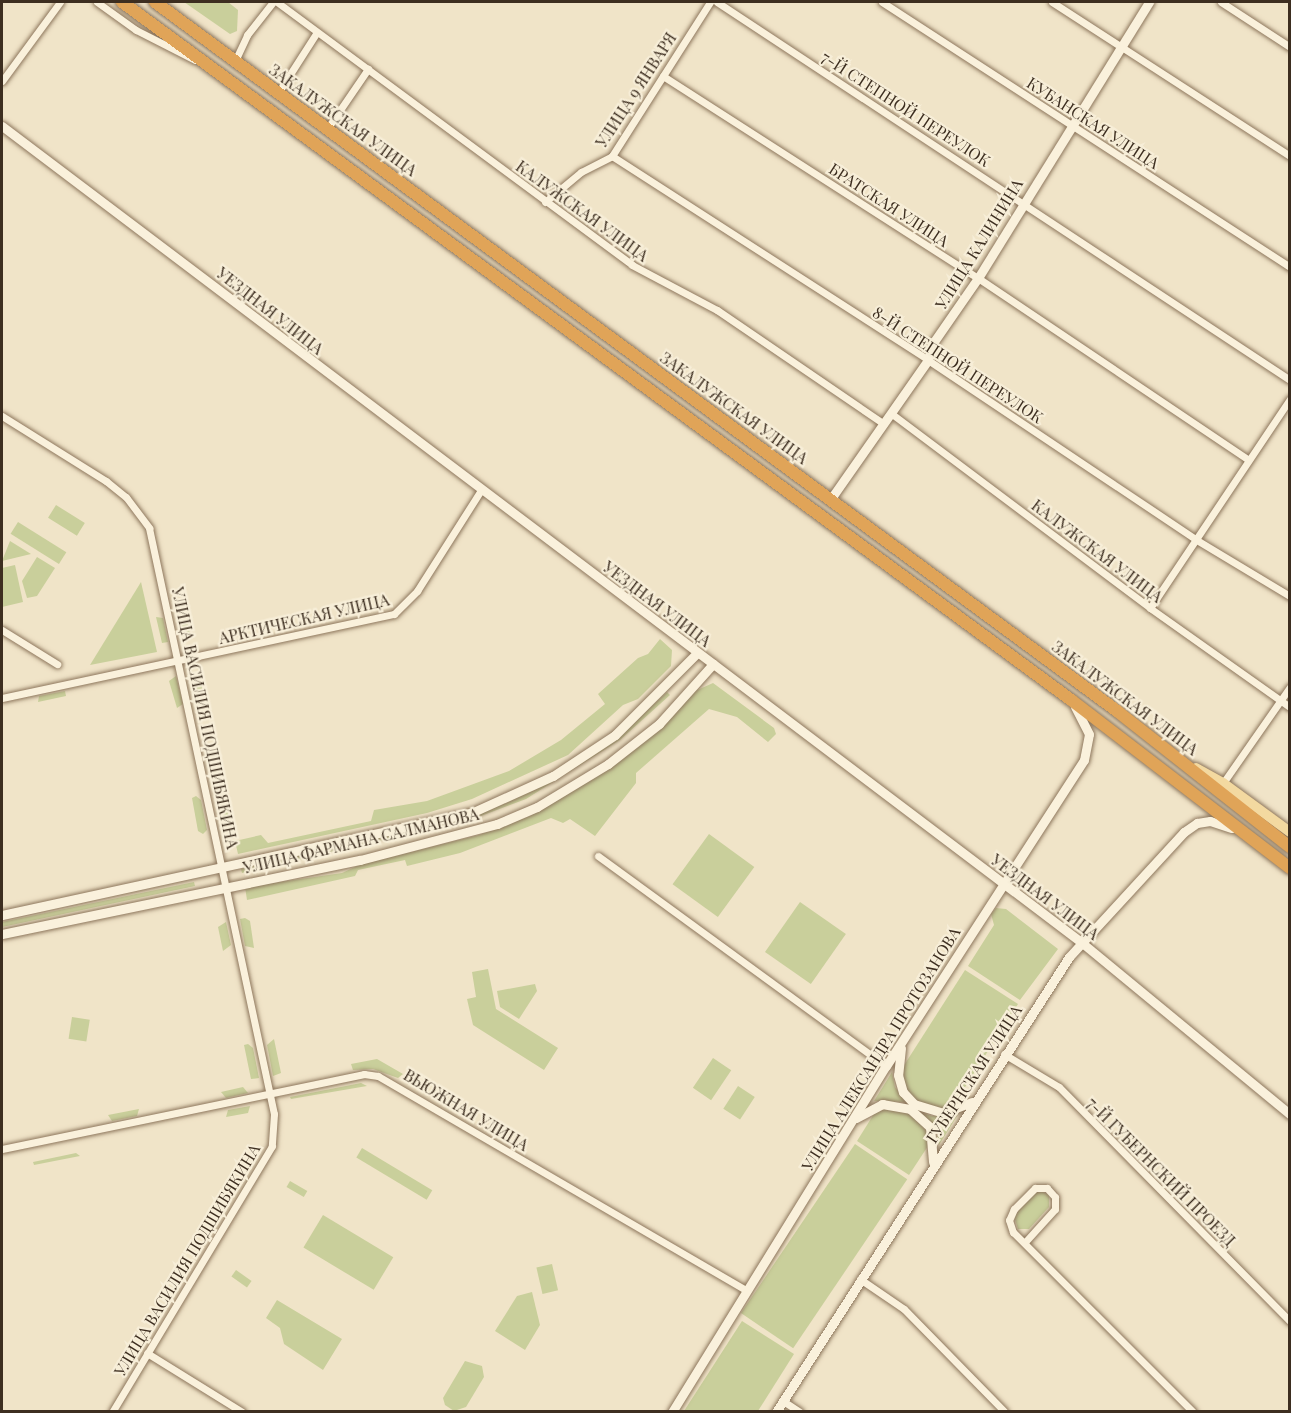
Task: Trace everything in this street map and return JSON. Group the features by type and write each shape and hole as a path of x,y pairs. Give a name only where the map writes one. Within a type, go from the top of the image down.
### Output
{"highway":[{"path":"122,2 1071,700 1290,868"},
{"name":"ЗАКАЛУЖСКАЯ УЛИЦА","path":"155,2 1179,759 1290,847"}],"main road":[{"path":"1179,759 1223,783 1290,832"}],"street":[{"path":"2,81 60,2"},
{"path":"97,2 173,52 214,68"},
{"path":"235,62 247,35 275,2"},
{"name":"КАЛУЖСКАЯ УЛИЦА","path":"275,2 632,265 717,310 884,424"},
{"name":"УЛИЦА 9 ЯНВАРЯ","path":"544,202 581,172 612,156 710,2"},
{"name":"7-Й СТЕПНОЙ ПЕРЕУЛОК","path":"717,2 1290,380"},
{"name":"КУБАНСКАЯ УЛИЦА","path":"882,2 1290,267"},
{"path":"1052,2 1290,156"},
{"name":"УЛИЦА КАЛИНИНА","path":"830,500 928,360 933,343 978,278 1120,45 1149,2"},
{"path":"1221,2 1290,47"},
{"path":"278,93 317,32"},
{"path":"327,129 368,69"},
{"name":"БРАТСКАЯ УЛИЦА","path":"663,76 978,278 1249,460"},
{"name":"УЕЗДНАЯ УЛИЦА","path":"2,126 1082,942 1290,1114"},
{"name":"8-Й СТЕПНОЙ ПЕРЕУЛОК","path":"612,156 928,360 1195,539 1290,596"},
{"path":"1150,608 1290,399"},
{"name":"КАЛУЖСКАЯ УЛИЦА","path":"892,414 1150,608 1290,707"},
{"name":"УЛИЦА ВАСИЛИЯ ПОДШИБЯКИНА","path":"2,416 106,481 140,513 155,547 276,1131 272,1146 112,1412"},
{"name":"АРКТИЧЕСКАЯ УЛИЦА","path":"2,698 401,611 481,490"},
{"path":"2,630 57,664"},
{"name":"УЛИЦА ФАРМАНА САЛМАНОВА","path":"2,915 471,813 520,793 615,735 697,653"},
{"name":"УЛИЦА ФАРМАНА САЛМАНОВА","path":"2,934 444,841 537,807 608,764 659,724 712,664"},
{"path":"1223,783 1290,687"},
{"name":"УЛИЦА АЛЕКСАНДРА ПРОТОЗАНОВА","path":"672,1412 886,1066 1084,760 1089,734 1086,721 1071,700"},
{"name":"ГУБЕРНСКАЯ УЛИЦА","path":"776,1412 1004,1054 1082,942 1197,823 1210,821 1250,836"},
{"path":"598,856 886,1066"},
{"path":"902,1043 898,1075 903,1092 914,1104 943,1113 975,1100"},
{"name":"7-Й ГУБЕРНСКИЙ ПРОЕЗД","path":"1004,1054 1059,1087 1290,1321"},
{"name":"ВЬЮЖНАЯ УЛИЦА","path":"2,1149 364,1074 392,1081 747,1291"},
{"path":"853,1120 882,1104 910,1109 930,1127 935,1152 932,1167"},
{"path":"1026,1241 1055,1209 1056,1197 1047,1188 1030,1191 1010,1214 1010,1226 1194,1412"},
{"path":"860,1279 904,1309 1005,1412"},
{"path":"147,1353 242,1412"},
{"path":"783,1401 800,1412"}],"green space":[{"path":"184,2 228,2 238,10 237,31 230,34"},
{"path":"56,505 85,523 77,536 48,518"},
{"path":"18,522 66,552 59,564 11,534"},
{"path":"10,541 31,554 2,561"},
{"path":"37,557 55,568 37,596 27,598 22,581"},
{"path":"15,565 23,602 2,607 2,568"},
{"path":"141,582 157,652 90,665"},
{"path":"184,608 190,634 182,639 176,614"},
{"path":"156,617 163,618 168,642 162,643"},
{"path":"660,639 672,650 671,666 638,699 623,705 568,755 472,799 427,813 238,854 235,841 261,835 268,843 371,821 374,810 427,801 509,771 561,740 605,704 598,694 638,658 648,654"},
{"path":"195,672 200,675 205,703 197,701 191,673"},
{"path":"176,676 183,704 177,708 169,681"},
{"path":"713,683 774,728 776,734 768,742 737,717 709,709 636,773 636,783 595,836 570,819 563,823 551,818 460,853 407,866 405,860 358,870 355,876 247,900 245,887 342,873 359,865 479,835 530,816 588,780 693,692"},
{"path":"65,691 66,696 38,702 39,696"},
{"path":"667,692 670,695 620,740 526,799 473,819 242,873 241,869 472,816 618,737"},
{"path":"196,796 201,800 207,830 203,834 198,831 192,798"},
{"path":"225,799 230,825 222,830 216,803"},
{"path":"709,834 754,867 718,917 673,884"},
{"path":"194,882 195,886 2,927 2,922"},
{"path":"800,902 846,934 811,984 765,952"},
{"path":"996,908 1006,909 1058,949 1020,1000 968,966 994,925 991,914"},
{"path":"245,918 250,921 254,948 245,946 240,919"},
{"path":"226,922 231,945 223,951 218,927"},
{"path":"488,969 496,1009 558,1048 544,1070 473,1025 467,999 476,997 472,972"},
{"path":"965,970 1018,1004 953,1106 937,1109 915,1101 907,1090 901,1070"},
{"path":"535,984 537,991 519,1019 500,1007 497,991"},
{"path":"72,1017 90,1020 86,1042 69,1039"},
{"path":"274,1039 281,1073 273,1076 267,1045"},
{"path":"248,1044 253,1048 259,1078 251,1079 244,1045"},
{"path":"713,1058 731,1070 711,1100 693,1088"},
{"path":"377,1059 403,1074 398,1078 373,1069 353,1070 351,1064"},
{"path":"892,1072 895,1087 906,1102 874,1101"},
{"path":"361,1083 367,1086 291,1099 290,1097"},
{"path":"738,1086 755,1097 740,1120 723,1109"},
{"path":"243,1087 248,1093 226,1098 221,1092"},
{"path":"250,1106 248,1113 226,1117 228,1110"},
{"path":"885,1107 904,1110 918,1119 929,1135 930,1143 909,1175 857,1141 877,1109"},
{"path":"139,1109 137,1116 112,1121 108,1115"},
{"path":"922,1113 932,1116 947,1116 935,1134"},
{"path":"959,1113 939,1145 937,1137 950,1116"},
{"path":"855,1144 907,1179 793,1348 741,1313"},
{"path":"362,1148 432,1190 427,1200 356,1157"},
{"path":"76,1153 80,1156 34,1165 33,1162"},
{"path":"290,1181 307,1191 304,1197 286,1187"},
{"path":"1041,1191 1049,1195 1049,1207 1029,1229 1018,1229 1014,1216 1033,1194"},
{"path":"323,1215 393,1257 374,1290 303,1248"},
{"path":"552,1264 558,1290 542,1294 536,1268"},
{"path":"236,1270 252,1281 247,1287 231,1277"},
{"path":"532,1292 540,1325 525,1350 495,1331 517,1296"},
{"path":"277,1300 342,1339 323,1370 284,1344 280,1328 266,1318"},
{"path":"742,1321 794,1354 758,1411 684,1411"},
{"path":"465,1361 482,1366 484,1377 466,1407 454,1411 445,1405 443,1398"}]}
